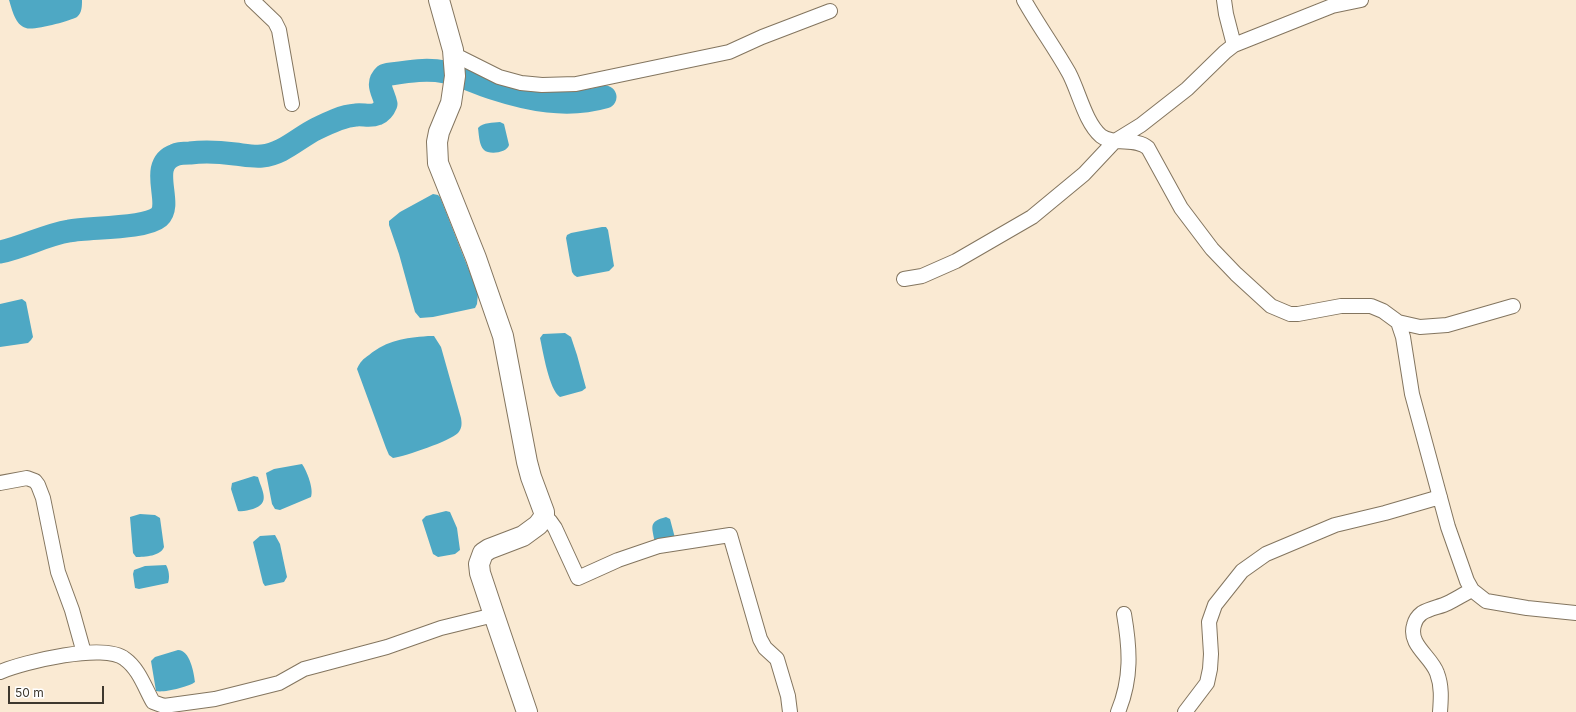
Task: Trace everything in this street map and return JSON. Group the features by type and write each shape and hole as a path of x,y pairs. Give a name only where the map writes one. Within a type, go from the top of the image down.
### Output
{"street":[{"path":"252,0 275,22 279,30 292,104"},
{"path":"439,0 454,59 454,88 439,132 437,142 438,163 476,258 503,336 527,462 542,506 544,517 541,522 523,536 493,547 483,554 479,564 480,573 528,712"},
{"path":"1024,0 1069,74 1096,130 1102,136 1111,141 1141,144 1148,148 1181,208 1212,249 1236,274 1271,306 1290,314 1341,306 1371,306 1383,311 1398,322 1420,327 1447,325 1514,306"},
{"path":"1224,0 1234,45"},
{"path":"904,280 922,276 956,261 1032,217 1084,174 1115,141 1141,125 1187,89 1224,52 1234,45 1332,6 1361,0"},
{"path":"454,59 499,77 521,83 542,85 576,84 729,52 762,37 830,11"},
{"path":"1398,322 1403,337 1412,394 1440,497 1458,556 1472,590 1486,601 1527,608 1576,613"},
{"path":"0,483 27,478 35,481 38,485 43,498 58,572 72,610 84,653"},
{"path":"1185,712 1207,683 1211,654 1209,622 1215,605 1242,571 1266,554 1335,524 1385,514 1440,497"},
{"path":"544,517 550,521 555,528 578,578 618,560 659,546 730,535 760,639 765,648 777,659 788,696 790,712"},
{"path":"1440,712 1440,680 1436,671 1417,645 1412,633 1414,624 1418,617 1423,613 1472,590"},
{"path":"1118,712 1126,685 1129,660 1124,614"},
{"path":"0,672 59,656 108,652 124,658 135,669 153,702 164,706 215,699 279,683 304,669 387,647 441,628 494,615"}],"water":[{"path":"9,0 82,0 82,7 79,15 73,19 30,29 19,24"},
{"path":"500,122 504,124 509,145 508,148 494,153 486,152 481,145 478,128 485,124"},
{"path":"433,194 440,197 478,293 477,304 475,308 433,317 420,318 415,312 389,221 400,212"},
{"path":"606,227 608,230 614,266 609,271 577,277 572,272 566,238 567,235"},
{"path":"22,299 26,302 33,337 28,343 0,347 0,304"},
{"path":"565,333 571,337 586,388 582,391 560,397 556,393 550,379 540,338 543,334"},
{"path":"434,336 441,347 461,418 461,428 458,433 437,444 393,458 389,455 386,448 357,369 363,359 383,346 404,339"},
{"path":"302,464 310,480 312,489 311,497 280,510 275,509 272,504 266,473 274,469"},
{"path":"254,476 258,477 264,500 259,506 253,509 238,511 231,489 232,483"},
{"path":"446,511 450,512 457,528 460,550 455,554 438,557 433,554 422,520 426,516"},
{"path":"140,514 155,515 160,518 164,547 156,554 136,557 133,553 130,517"},
{"path":"666,517 670,519 675,538 655,543 652,529 654,523"},
{"path":"275,535 280,544 287,577 284,582 265,586 253,542 260,536"},
{"path":"166,565 169,574 168,583 139,589 135,588 133,574 134,570 145,566"},
{"path":"178,650 186,654 191,663 195,682 176,689 156,691 151,661 155,657"}],"waterway":[{"path":"0,252 51,235 69,231 130,226 152,221 159,217 163,211 164,203 162,176 163,167 167,160 178,154 201,152 218,152 256,156 270,155 284,149 309,133 335,120 351,116 377,114 383,110 386,104 380,85 382,78 385,75 422,70 445,72 520,96 548,101 577,102 605,97"}]}
